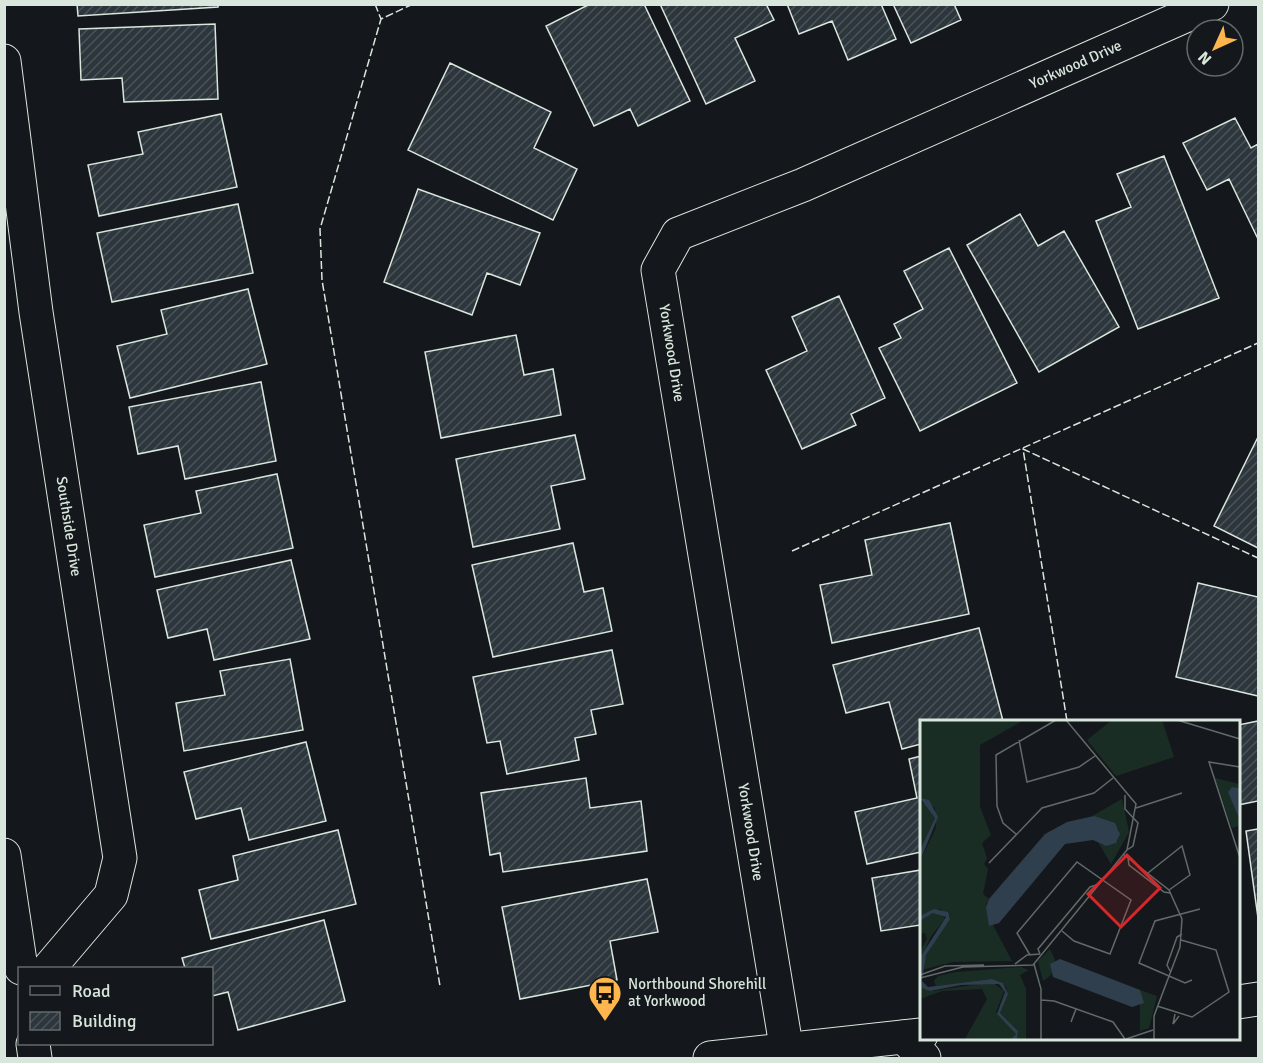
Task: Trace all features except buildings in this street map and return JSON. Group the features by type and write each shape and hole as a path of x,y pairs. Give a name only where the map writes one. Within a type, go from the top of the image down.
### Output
{"street":[{"name":"Yorkwood Drive","path":"787,1054 658,270 678,234 803,185 1212,4"},
{"name":"Southside Drive","path":"4,61 36,312 120,858 111,895 51,967"},
{"path":"4,855 21,967"},
{"path":"1239,1002 1258,999"},
{"path":"710,1059 916,1044"}],"fence":[{"path":"375,4 381,19"},
{"path":"413,4 381,19 320,229 322,280 440,986"},
{"path":"792,551 1258,343"},
{"path":"1067,720 1023,449 1258,558"}],"place":[{"name":"Northbound Shorehill at Yorkwood","path":"605,1022"}]}
